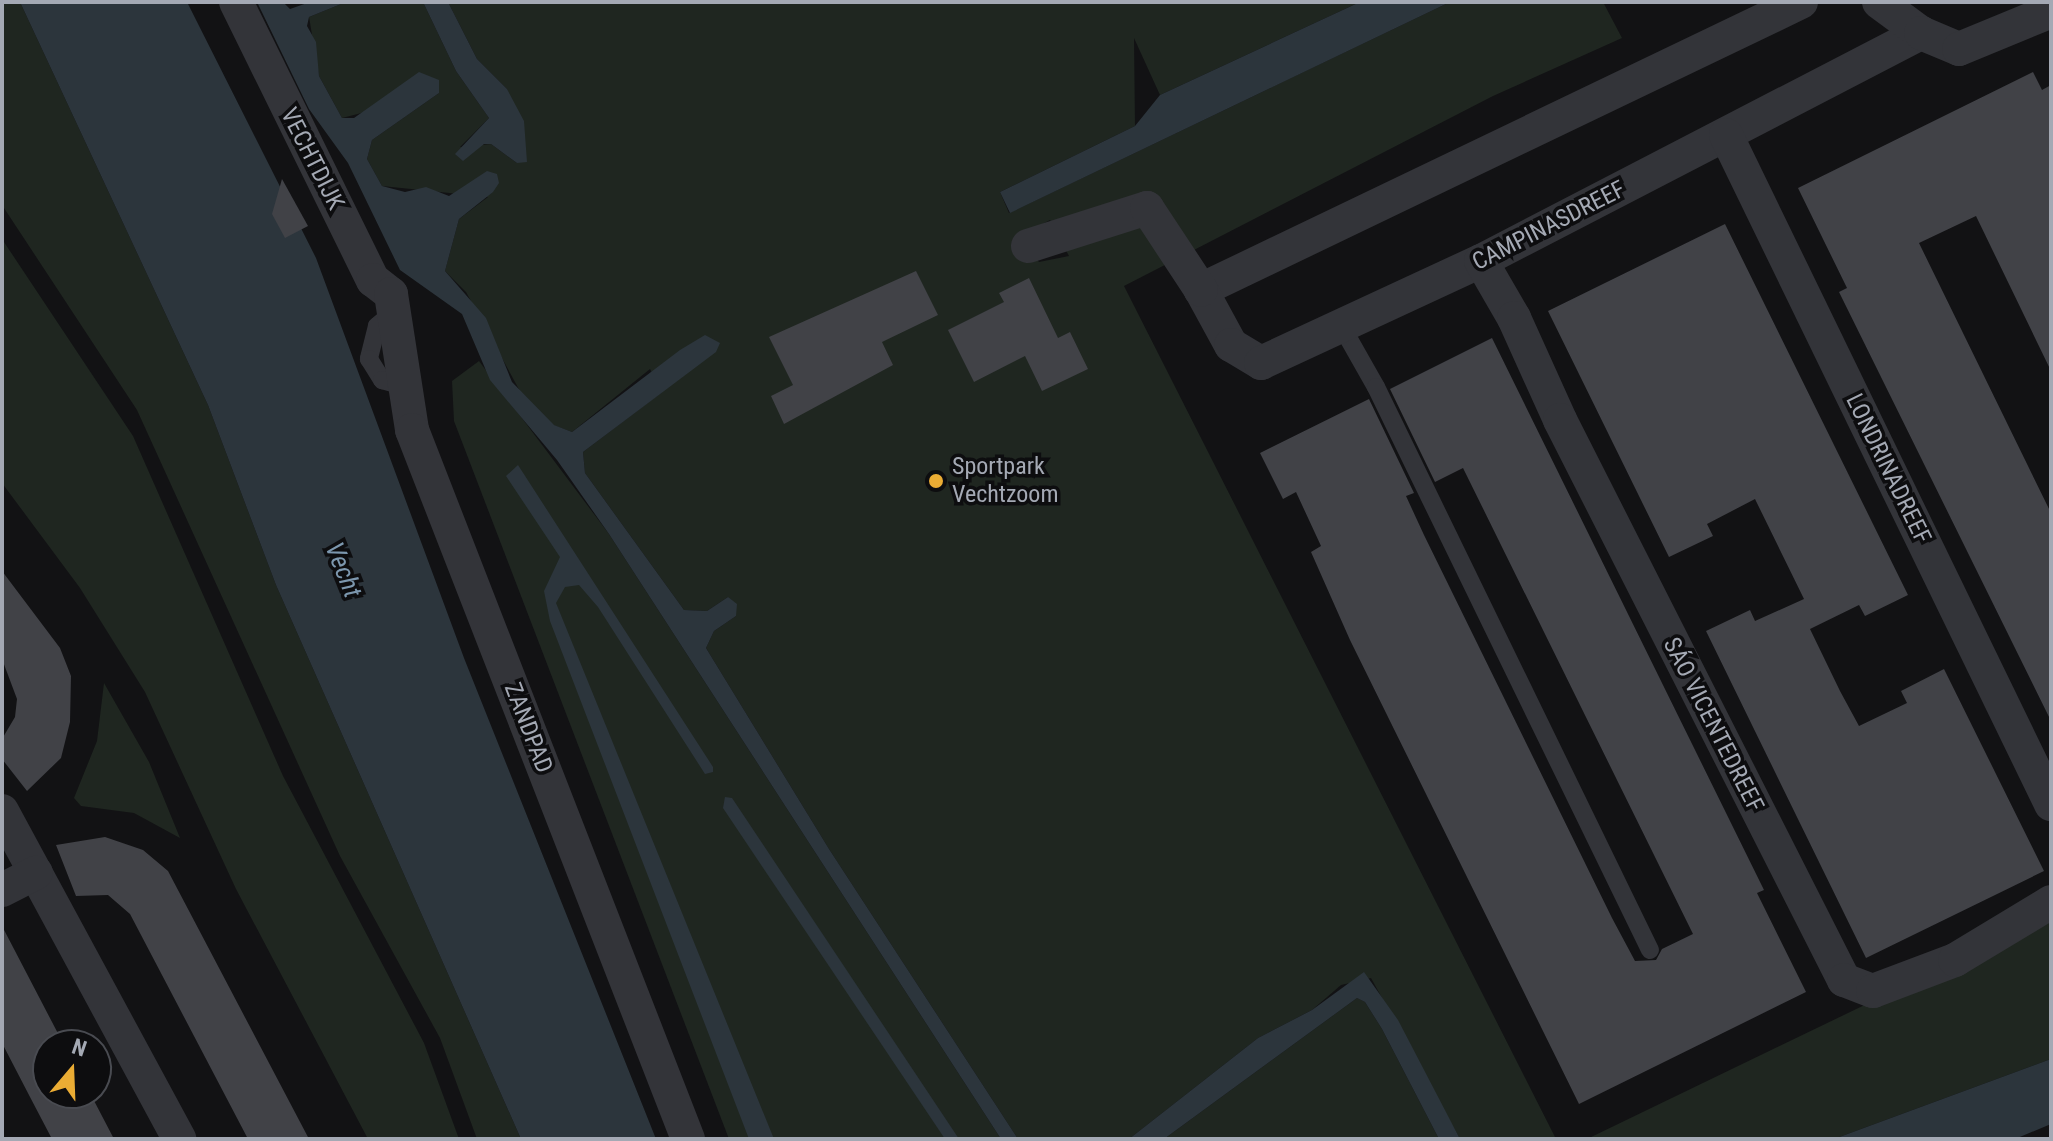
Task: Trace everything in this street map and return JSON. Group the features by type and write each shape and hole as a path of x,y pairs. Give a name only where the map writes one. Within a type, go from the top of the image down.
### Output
{"street":[{"name":"VECHTDIJK","path":"236,2 373,280 391,294 396,310"},
{"path":"1201,290 1801,2"},
{"path":"1879,2 1921,33 1959,49 2051,11"},
{"name":"CAMPINASDREEF","path":"1028,246 1147,208 1201,290 1231,345 1261,363 1481,261 1921,33"},
{"name":"LONDRINADREEF","path":"1726,135 2051,804"},
{"name":"SÁO VICENTEDREEF","path":"1481,261 1514,318 1560,420 1844,980 1873,991 1955,960 2051,902"},
{"name":"ZANDPAD","path":"396,310 408,379 412,430 688,1139"},
{"path":"2,811 179,1139"},
{"path":"2,890 36,873"}],"lane":[{"path":"1342,327 1376,387 1650,950"}],"shaded area":[{"path":"2,2 20,2 208,405 276,585 521,1139 477,1139 440,1038 340,856 137,410 2,205"},
{"name":"Sportpark Vechtzoom","path":"346,2 423,2 456,71 489,118 460,147 491,144 517,163 507,89 477,59 448,2 1360,2 1160,95 1134,38 1135,126 1000,192 1009,213 1450,2 1603,2 1622,38 1493,96 1124,286 1556,1139 1460,1139 1371,978 1341,985 1312,1010 1258,1038 1129,1139 1018,1139 829,849 706,648 714,631 736,616 728,597 707,611 684,610 585,473 583,452 662,392 650,369 572,432 553,425 521,393 466,292 445,271 459,219 488,197 382,186 367,159 372,140 439,93 342,118 319,76 309,17","holes":["1050,220 1069,256 1039,262 1020,236"]},
{"path":"2,239 133,436 283,776 424,1043 459,1139 368,1139 236,889 145,692 80,588 2,483"},
{"path":"479,361 609,534 1001,1139 729,1139 454,421 452,381"},
{"path":"104,683 149,762 180,838 134,813 81,806 74,798 97,741"},
{"path":"2051,915 2051,1059 1834,1139 1587,1139"},
{"path":"1357,998 1365,1002 1382,1029 1439,1139 1164,1139"}],"water":[{"name":"Vecht","path":"20,2 187,2 316,258 464,658 656,1139 521,1139 276,585 208,405"},
{"path":"257,2 283,2 290,9 310,2 346,2 309,17 307,26 316,42 319,76 342,118 354,118 419,72 439,80 439,93 372,140 367,159 382,186 405,192 426,187 449,196 487,171 497,174 499,183 493,192 459,219 445,271 486,318 512,382 554,425 572,432 680,350 705,335 720,343 716,352 583,452 585,473 684,610 707,611 728,597 737,604 736,616 714,631 706,648 829,849 1018,1139 1001,1139 609,534 557,460 490,380 462,314 400,270 348,163 309,109"},
{"path":"423,2 448,2 477,59 507,89 524,121 527,162 517,163 491,144 484,144 463,161 455,154 489,118 456,71"},
{"path":"1360,2 1450,2 1010,213 1000,192 1135,126 1160,95"},
{"path":"518,465 713,767 713,772 705,774 598,607 579,585 565,587 556,603 774,1139 749,1139 550,621 544,591 560,557 506,476"},
{"path":"725,797 732,798 959,1139 945,1139 723,808"},
{"path":"1364,972 1398,1020 1460,1139 1439,1139 1382,1029 1365,1002 1357,998 1164,1139 1129,1139 1258,1038 1312,1010"},
{"path":"2051,1059 2051,1124 2015,1139 1834,1139"}],"building":[{"path":"2033,72 2042,90 2051,85 2051,371 1976,216 1919,243 2051,513 2051,721 1839,292 1847,288 1798,188"},
{"path":"282,179 308,226 285,238 272,214"},
{"path":"1725,224 1908,595 1865,616 1859,605 1810,629 1840,691 1859,726 1907,703 1901,691 1944,669 2044,871 1866,958 1706,631 1750,610 1755,621 1804,599 1755,499 1707,524 1713,536 1669,557 1548,311"},
{"path":"916,271 938,315 882,342 893,365 784,424 771,396 793,385 769,337"},
{"path":"1029,278 1058,338 1070,332 1088,369 1042,391 1025,356 974,382 948,330 1004,302 999,293"},
{"path":"1492,338 1764,890 1757,893 1806,992 1579,1104 1350,640 1311,552 1321,546 1296,492 1283,499 1260,453 1369,399 1414,493 1406,496 1424,535 1612,918 1635,961 1656,960 1662,949 1693,934 1463,468 1435,482 1390,389"},
{"path":"2,571 60,648 71,676 70,722 61,758 27,791 2,759 2,739 15,717 17,699 2,659"},
{"path":"105,837 143,850 168,871 309,1139 248,1139 130,914 108,895 76,896 56,845"},
{"path":"2,926 56,1029 32,1029 32,1101 2,1043"},
{"path":"36,1109 98,1109 114,1139 52,1139"}],"place":[{"name":"Sportpark Vechtzoom","path":"936,481"}]}
